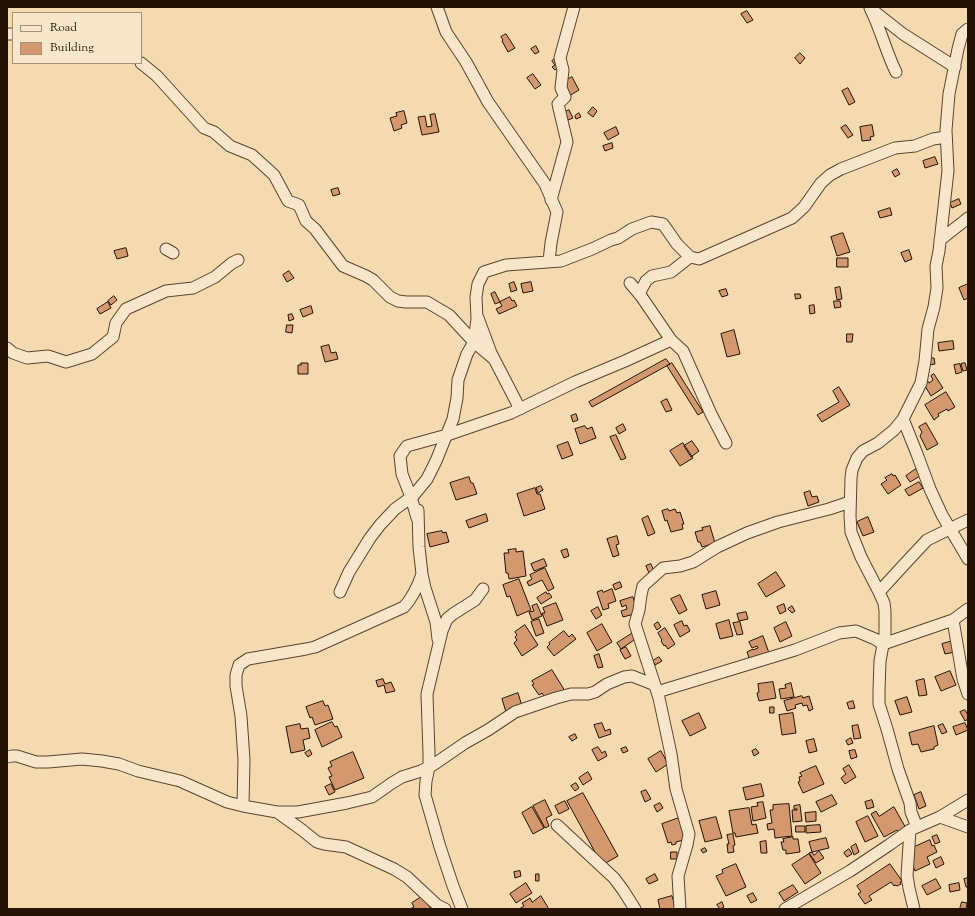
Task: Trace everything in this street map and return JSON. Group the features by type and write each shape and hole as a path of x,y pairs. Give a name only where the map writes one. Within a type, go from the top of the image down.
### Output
{"street":[{"path":"438,7 446,32 466,62 488,102 545,184 556,212 550,243 549,262"},
{"path":"551,200 567,142 558,104 565,97 562,94 561,88 562,70 560,58 574,7"},
{"path":"870,8 902,34 954,67"},
{"path":"870,8 896,72"},
{"path":"914,909 907,876 914,828 910,803 898,770 879,704 880,660 885,634 884,603 861,557 851,532 850,502 852,470 857,458 863,451 894,430 902,419 921,383 924,371 928,328 934,307 937,288 936,266 948,171 946,130 949,94 962,34 968,29"},
{"path":"142,64 157,76 204,128 214,132 230,146 252,155 274,175 288,200 299,205 306,221 315,229 342,266 373,280 390,297 398,301 427,302 449,315 474,342 494,359"},
{"path":"340,592 349,572 370,538 395,509 411,497 419,488 436,461 453,419 457,398 458,380 466,354 474,342 477,319 476,297 478,284 484,272 506,265 561,261 618,238 632,229 651,222 663,224 677,244 690,257 699,259 792,218 804,207 821,183 830,175 841,169 895,148 915,146 933,139 946,137"},
{"path":"940,240 968,218"},
{"path":"639,294 646,281 652,276 671,272 690,257"},
{"path":"7,348 13,353 27,358 48,356 66,362 92,354 113,337 116,323 126,309 166,291 193,288 215,277 238,260"},
{"path":"630,283 671,340 683,351 711,414 726,443"},
{"path":"477,313 491,353 520,409"},
{"path":"417,518 402,474 400,456 407,446 447,435 511,413 575,382 671,340"},
{"path":"902,419 942,516 968,559"},
{"path":"419,488 417,518 422,574 436,622 439,644"},
{"path":"680,909 678,876 689,834 676,789 671,754 656,689 635,624 643,586 663,568 680,566 693,562 717,547 747,533 778,522 850,502"},
{"path":"879,592 928,540 968,520"},
{"path":"243,806 244,753 241,716 236,686 236,675 239,665 248,659 306,650 315,647 404,607 410,601 418,586 422,574"},
{"path":"462,909 440,847 425,795 430,753 427,694 442,631 447,619 474,600 483,589"},
{"path":"883,644 953,620 968,609"},
{"path":"953,620 963,679 968,694"},
{"path":"7,758 17,756 36,762 88,760 119,764 138,771 180,781 227,802 277,812 298,812 372,797 402,777 429,767 514,712 571,694 588,694 595,692 607,684 624,677 632,676 656,689 795,650 839,633 856,631 883,644"},
{"path":"785,909 850,871 914,828 940,818 968,800"},
{"path":"277,812 317,842 346,847 394,869 407,877 437,905 445,909"},
{"path":"940,818 968,827"},
{"path":"557,825 614,878 635,909"}],"building":[{"path":"747,11 753,20 747,23 741,14"},
{"path":"506,34 515,48 508,52 501,37"},
{"path":"536,46 539,52 535,54 531,49"},
{"path":"800,53 805,58 800,64 795,58"},
{"path":"556,58 561,65 555,70 552,67 555,65 552,61"},
{"path":"533,74 541,85 535,89 527,78"},
{"path":"572,77 579,90 569,96 562,83"},
{"path":"848,88 855,102 849,105 842,91"},
{"path":"593,107 597,111 593,117 588,113"},
{"path":"569,110 573,118 568,120 565,112"},
{"path":"404,111 407,123 401,125 402,128 394,131 390,118 397,116 396,113"},
{"path":"579,113 581,117 576,119 575,116"},
{"path":"435,114 439,132 422,135 418,117 425,116 427,127 432,126 430,115"},
{"path":"846,125 853,135 848,138 841,128"},
{"path":"872,125 874,136 870,137 871,140 862,141 860,127"},
{"path":"616,127 619,134 608,140 604,133"},
{"path":"612,143 613,148 605,151 603,146"},
{"path":"935,157 938,164 925,168 923,161"},
{"path":"897,169 900,174 895,177 892,172"},
{"path":"338,188 340,194 333,196 331,190"},
{"path":"959,199 961,204 952,208 950,203"},
{"path":"890,208 892,215 880,218 878,212"},
{"path":"843,233 850,252 837,256 831,237"},
{"path":"126,248 128,256 117,259 114,251"},
{"path":"909,250 912,259 905,262 901,253"},
{"path":"837,258 848,258 848,267 837,267"},
{"path":"289,271 294,278 287,282 283,275"},
{"path":"514,282 517,290 511,292 509,284"},
{"path":"531,282 533,291 523,293 521,284"},
{"path":"968,284 968,298 964,300 959,288"},
{"path":"840,287 842,299 837,300 835,288"},
{"path":"726,289 728,295 722,297 719,291"},
{"path":"495,292 500,302 495,304 491,294"},
{"path":"795,294 800,294 801,298 796,299"},
{"path":"114,296 117,300 111,305 108,301"},
{"path":"510,297 512,301 514,300 517,306 499,314 496,309 502,306 500,302"},
{"path":"834,301 840,301 841,307 835,308"},
{"path":"108,302 111,308 100,314 97,309"},
{"path":"814,305 815,313 810,314 809,306"},
{"path":"311,306 313,313 303,317 300,310"},
{"path":"292,314 294,319 289,321 288,315"},
{"path":"287,325 293,325 292,333 286,332"},
{"path":"734,330 740,354 727,357 721,334"},
{"path":"847,334 853,334 852,342 847,342"},
{"path":"953,341 954,349 939,351 938,343"},
{"path":"329,345 331,353 336,352 338,359 325,362 321,347"},
{"path":"928,358 934,358 935,364 929,365"},
{"path":"666,359 670,364 592,407 589,402"},
{"path":"301,363 308,363 308,374 298,374 298,365 301,365"},
{"path":"672,363 703,412 698,415 667,366"},
{"path":"965,363 967,370 963,371 961,364"},
{"path":"960,364 962,372 956,374 954,365"},
{"path":"934,374 943,388 931,396 924,382 927,380 929,383 933,380 931,376"},
{"path":"839,387 850,405 822,422 817,415 839,402 833,391"},
{"path":"946,392 955,407 938,414 939,416 934,420 925,405"},
{"path":"667,399 672,410 666,412 661,402"},
{"path":"576,414 578,420 573,422 571,416"},
{"path":"926,423 938,444 927,450 920,436 922,432 919,427"},
{"path":"623,424 626,430 619,434 616,428"},
{"path":"585,426 587,429 592,427 596,438 580,444 575,429"},
{"path":"616,435 626,458 621,460 610,437"},
{"path":"692,441 699,451 691,457 684,446"},
{"path":"568,442 573,455 562,459 557,446"},
{"path":"683,443 693,458 680,466 670,451"},
{"path":"916,469 920,476 910,482 906,476"},
{"path":"892,474 893,476 895,475 901,485 888,494 881,484 887,480 885,478"},
{"path":"469,477 477,494 456,500 450,483"},
{"path":"919,482 923,488 909,496 905,490"},
{"path":"541,486 543,490 538,493 536,488"},
{"path":"535,488 537,494 540,494 545,509 524,516 517,494"},
{"path":"810,491 812,497 817,496 819,502 808,506 804,493"},
{"path":"668,509 669,511 675,509 677,513 680,512 684,524 682,524 683,529 671,532 662,511"},
{"path":"486,514 488,521 469,528 466,521"},
{"path":"648,516 655,533 648,536 642,519"},
{"path":"868,517 874,532 863,536 857,522"},
{"path":"710,526 715,543 702,547 700,542 698,542 695,532"},
{"path":"442,531 443,533 446,532 449,542 430,547 427,534"},
{"path":"617,536 619,544 616,545 619,555 613,557 607,539"},
{"path":"516,549 516,552 523,551 526,576 509,579 508,573 506,573 504,553 509,553 508,550"},
{"path":"567,549 569,556 564,558 561,551"},
{"path":"544,559 547,566 534,571 531,564"},
{"path":"651,564 654,571 649,573 646,566"},
{"path":"545,568 554,588 548,591 542,580 529,586 527,582 532,579 530,575"},
{"path":"776,572 785,586 766,597 758,584"},
{"path":"519,579 531,610 517,616 510,596 507,597 503,585"},
{"path":"620,582 622,587 615,590 613,585"},
{"path":"612,589 616,601 608,604 609,608 603,610 597,592"},
{"path":"716,591 720,605 706,609 702,595"},
{"path":"546,592 552,597 541,604 537,598"},
{"path":"680,595 687,610 679,614 671,599"},
{"path":"633,597 638,613 623,617 621,611 627,609 626,605 622,607 620,601"},
{"path":"556,603 563,620 547,626 542,613 545,613 543,608"},
{"path":"537,604 542,616 532,620 529,612 534,611 532,606"},
{"path":"784,604 786,611 780,614 777,607"},
{"path":"792,606 795,611 792,613 788,609"},
{"path":"598,607 602,615 596,619 591,611"},
{"path":"746,612 748,619 739,621 737,614"},
{"path":"539,619 544,633 536,636 531,622"},
{"path":"729,620 733,636 720,639 716,624"},
{"path":"682,621 684,626 687,625 690,631 680,637 674,625"},
{"path":"658,622 661,627 657,630 654,625"},
{"path":"740,622 743,634 737,635 733,623"},
{"path":"786,622 792,636 780,642 774,628"},
{"path":"602,624 612,642 597,651 587,633"},
{"path":"525,625 538,645 522,656 514,643 517,640 515,637 517,635 515,632"},
{"path":"665,628 675,644 668,649 665,645 664,646 658,633"},
{"path":"564,631 569,637 572,634 576,639 554,656 547,647 550,644 549,643"},
{"path":"633,633 637,638 621,649 617,643"},
{"path":"763,636 769,653 750,660 747,652 758,648 757,646 752,648 749,642"},
{"path":"953,641 955,652 945,654 942,644"},
{"path":"626,647 631,656 625,659 620,650"},
{"path":"599,654 603,667 598,668 594,656"},
{"path":"659,657 662,661 655,665 653,661"},
{"path":"552,670 565,691 546,700 542,693 539,695 532,685 534,684 532,681"},
{"path":"950,671 956,685 941,691 935,677"},
{"path":"383,679 385,684 391,682 395,691 386,693 384,685 378,687 376,681"},
{"path":"924,679 927,695 919,696 916,681"},
{"path":"773,682 776,698 759,701 757,693 759,692 758,684"},
{"path":"791,683 794,697 781,699 779,689 786,688 785,685"},
{"path":"518,693 522,706 506,712 502,699"},
{"path":"802,696 803,698 809,696 813,709 809,711 807,705 803,706 802,703 795,705 796,708 787,711 784,701"},
{"path":"907,697 912,712 900,715 895,701"},
{"path":"323,701 325,706 328,705 333,719 315,725 312,717 310,718 306,707"},
{"path":"853,701 855,708 849,709 847,703"},
{"path":"770,707 774,707 774,713 770,713"},
{"path":"965,710 968,715 968,719 965,721 960,712"},
{"path":"699,713 706,728 690,736 682,721"},
{"path":"793,713 796,733 782,735 779,715"},
{"path":"332,722 335,727 337,726 342,737 322,747 315,730"},
{"path":"602,723 605,731 610,729 611,734 599,738 594,725"},
{"path":"965,723 968,730 956,735 953,727"},
{"path":"300,724 301,729 308,728 310,738 303,740 305,750 291,753 286,727"},
{"path":"943,724 947,732 942,734 938,726"},
{"path":"858,725 861,738 854,739 852,726"},
{"path":"934,726 938,745 934,747 934,749 921,752 918,744 912,745 909,733"},
{"path":"575,734 577,738 572,741 569,737"},
{"path":"851,738 853,743 848,745 846,741"},
{"path":"814,739 817,751 809,753 806,741"},
{"path":"598,747 602,753 605,751 607,756 598,761 592,750"},
{"path":"626,747 628,751 623,753 621,749"},
{"path":"756,749 759,753 754,756 752,751"},
{"path":"310,750 312,754 308,757 305,753"},
{"path":"855,750 857,757 851,759 849,751"},
{"path":"661,751 668,764 656,772 648,759"},
{"path":"353,752 364,778 335,790 329,777 332,776 328,768 332,766 330,762"},
{"path":"849,765 856,777 845,784 841,778 846,774 843,769"},
{"path":"816,766 824,784 803,793 798,782 800,781 799,777 802,776 800,773"},
{"path":"588,772 592,779 583,785 579,778"},
{"path":"576,783 579,788 575,791 571,786"},
{"path":"331,784 335,792 329,795 325,787"},
{"path":"761,784 764,796 746,800 743,788"},
{"path":"646,790 651,799 645,802 641,792"},
{"path":"921,792 926,806 919,809 914,795"},
{"path":"583,793 618,856 602,865 567,801"},
{"path":"832,795 837,804 821,812 816,802"},
{"path":"545,800 552,815 546,818 549,826 545,828 533,806"},
{"path":"872,800 874,807 867,809 865,802"},
{"path":"565,801 569,809 559,814 555,806"},
{"path":"763,802 766,818 753,821 751,807 758,806 757,803"},
{"path":"660,803 663,808 657,812 654,806"},
{"path":"789,804 792,836 775,838 774,829 768,830 767,824 772,823 770,810 773,810 773,805"},
{"path":"800,805 802,821 793,822 792,810 797,810 794,809 794,806"},
{"path":"532,807 544,828 533,834 522,813"},
{"path":"894,807 907,830 899,834 897,830 884,837 871,814 876,811 879,816"},
{"path":"749,808 752,825 756,824 758,833 736,837 735,833 733,833 729,811"},
{"path":"816,812 816,821 806,822 805,813"},
{"path":"868,816 878,836 865,842 856,822"},
{"path":"716,817 722,838 705,842 699,821"},
{"path":"679,818 687,839 676,842 676,844 672,845 671,842 668,843 662,824"},
{"path":"820,825 821,832 806,833 806,826"},
{"path":"796,826 805,826 805,832 796,832"},
{"path":"733,834 735,845 733,846 734,852 728,853 727,844 729,844 727,835"},
{"path":"937,835 940,842 935,844 932,837"},
{"path":"793,837 793,839 798,839 800,852 786,854 786,850 783,850 781,842 784,842 783,839"},
{"path":"826,838 829,848 812,852 809,842"},
{"path":"930,840 932,846 934,845 937,852 927,857 930,864 915,871 910,859 910,849"},
{"path":"766,841 767,853 761,853 760,842"},
{"path":"856,844 859,852 854,855 851,847"},
{"path":"705,848 707,851 703,853 701,850"},
{"path":"849,849 852,854 847,857 844,853"},
{"path":"819,851 824,858 816,863 809,853 812,852 814,855"},
{"path":"671,852 677,852 677,859 671,859"},
{"path":"809,854 821,873 805,884 792,865"},
{"path":"941,857 944,864 936,868 933,861"},
{"path":"736,864 746,887 726,896 716,876 723,873 722,870"},
{"path":"890,864 902,881 900,882 901,884 894,886 891,882 869,896 872,900 865,904 858,894 861,892 857,886"},
{"path":"520,871 521,876 515,878 514,872"},
{"path":"536,874 539,874 539,881 536,881"},
{"path":"655,874 658,880 649,884 646,879"},
{"path":"968,878 968,887 966,887 964,879"},
{"path":"936,879 941,888 927,895 922,886"},
{"path":"526,883 532,893 516,903 510,894"},
{"path":"959,883 960,890 950,892 949,885"},
{"path":"793,885 798,892 784,901 779,893"},
{"path":"753,893 757,900 751,903 747,896"},
{"path":"423,896 431,909 410,909 414,907 412,903"},
{"path":"541,896 549,909 519,909 524,906 522,903 530,898 532,902"},
{"path":"672,896 676,909 660,909 658,900"},
{"path":"722,902 724,907 720,909 717,905"},
{"path":"962,902 967,903 966,909 960,909"}]}
